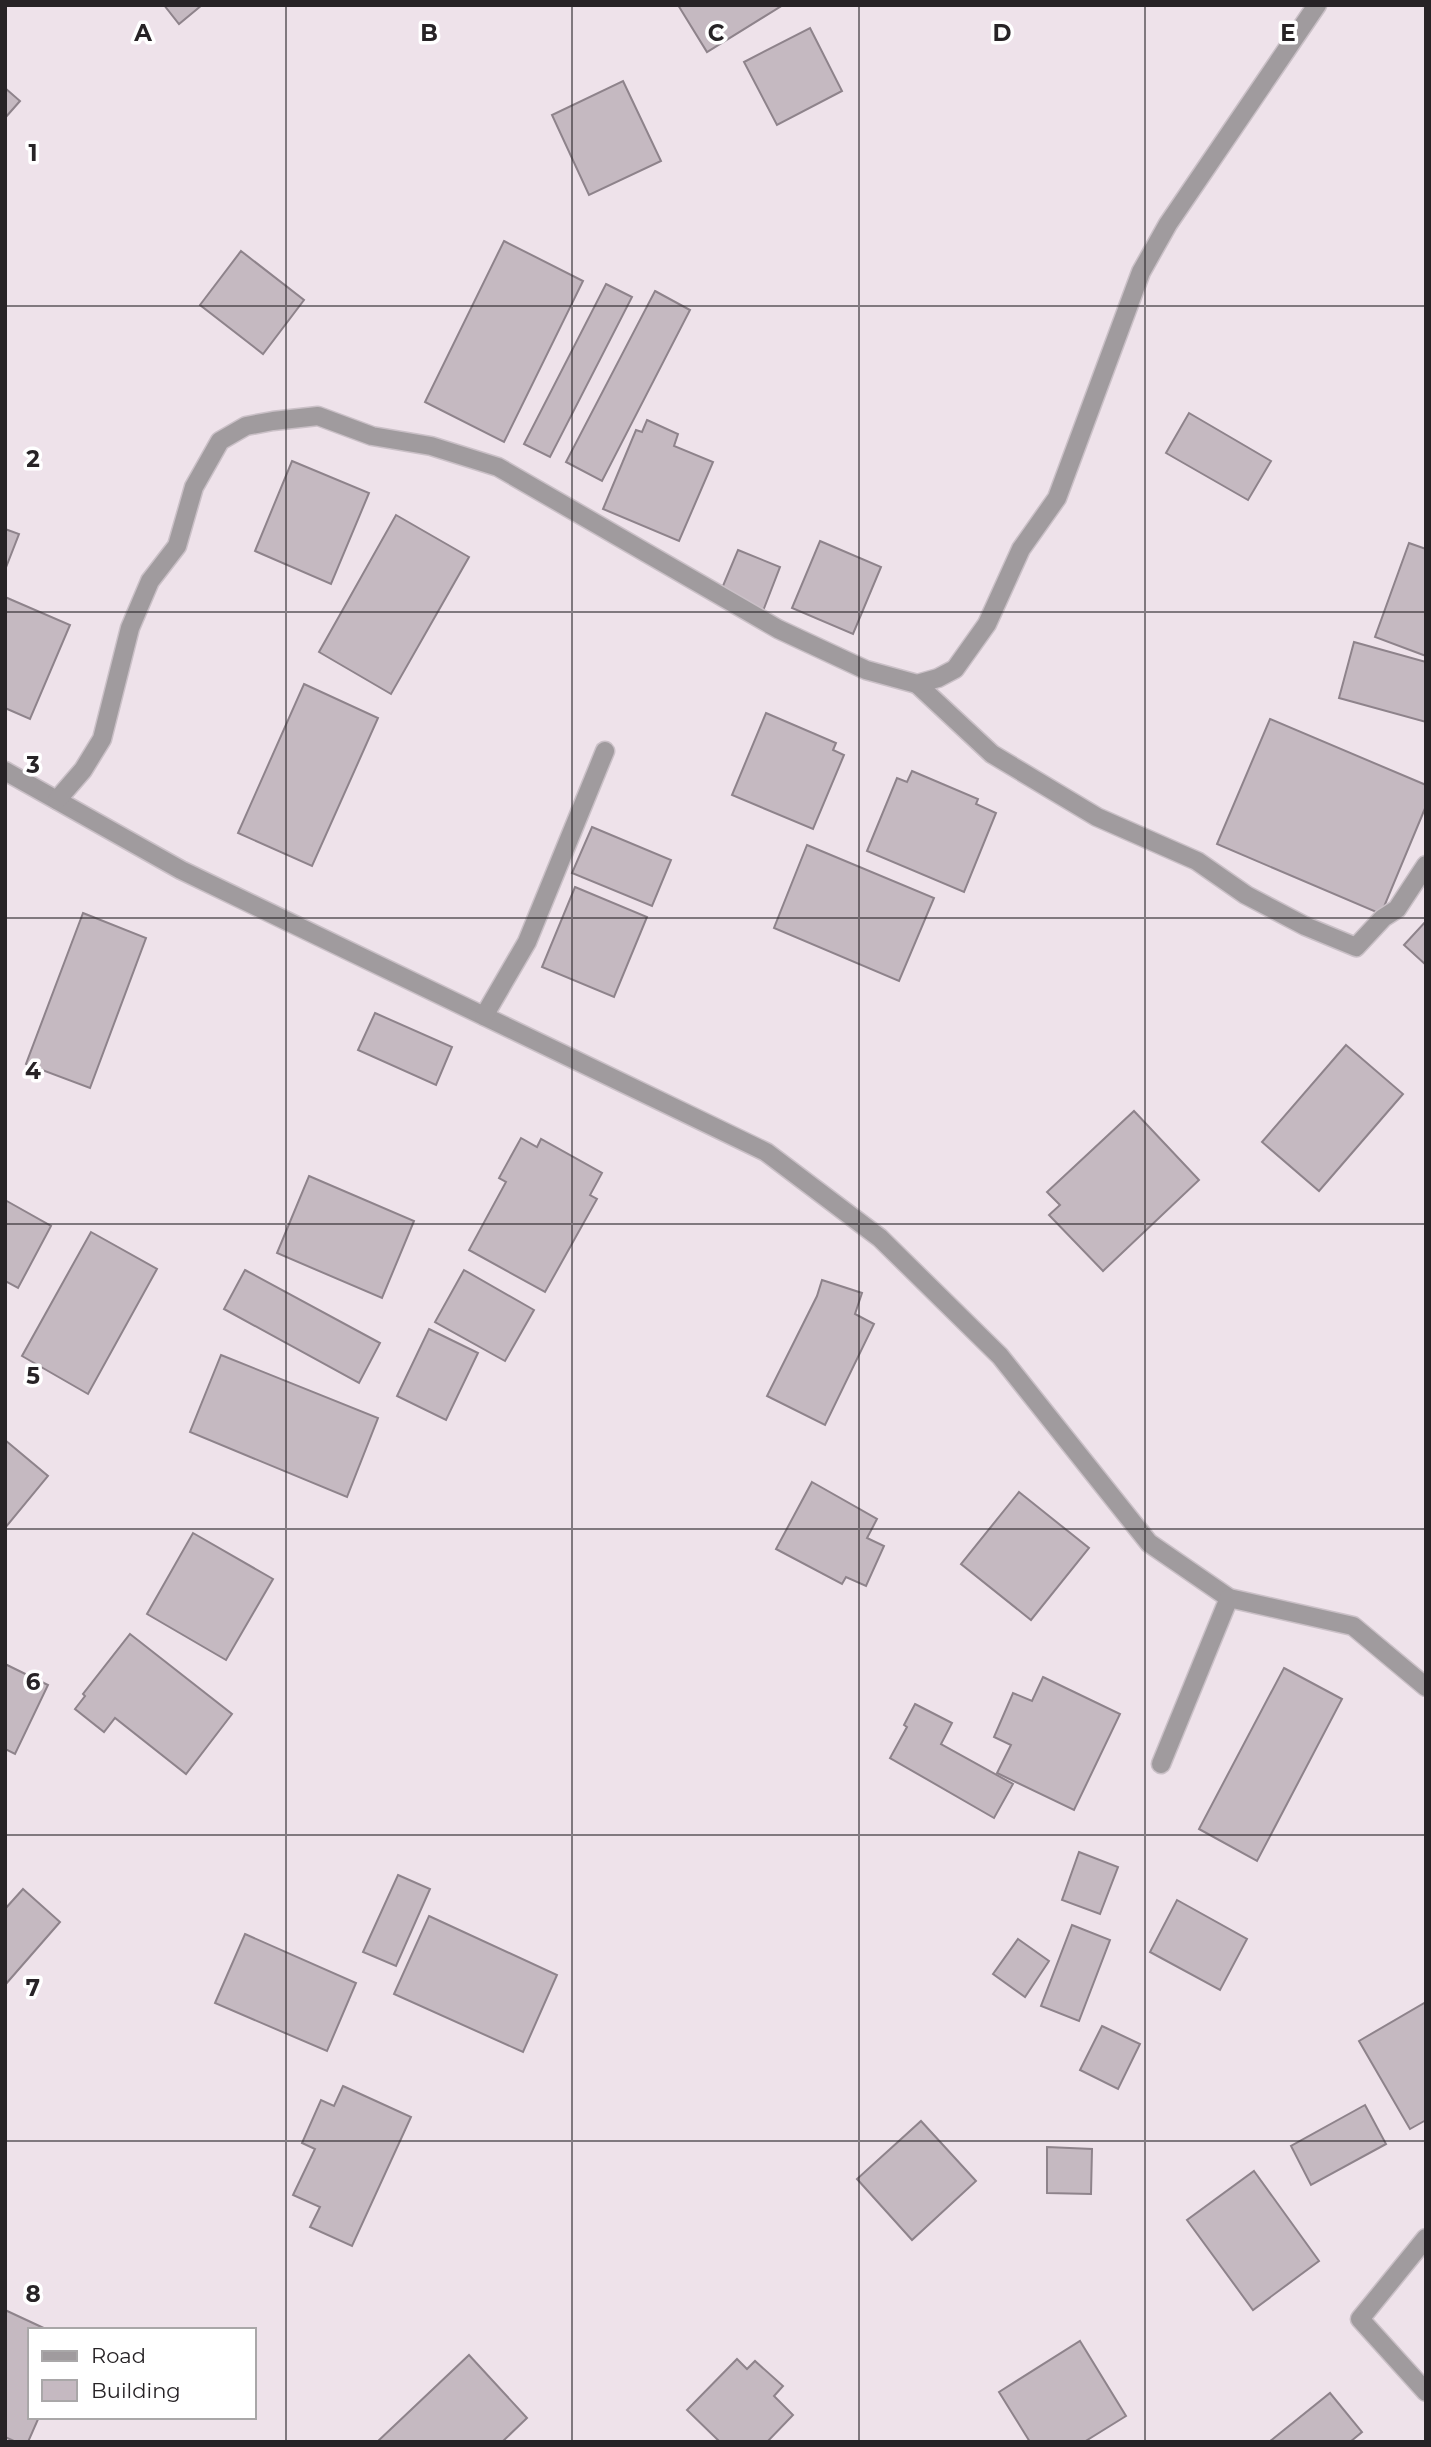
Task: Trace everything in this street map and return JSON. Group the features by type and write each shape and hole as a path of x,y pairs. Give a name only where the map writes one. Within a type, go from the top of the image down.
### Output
{"street":[{"path":"916,684 938,678 955,669 988,624 1021,549 1057,498 1141,272 1168,224 1317,5"},
{"path":"57,800 83,770 102,738 130,628 150,581 177,546 194,487 220,441 246,426 318,416 372,436 431,446 498,467 778,629 866,670 916,684 992,754 1097,817 1197,861 1246,895 1305,926 1356,947 1382,918 1397,909 1426,864"},
{"path":"484,1016 527,942 605,751"},
{"path":"5,771 181,870 766,1152 880,1238 1000,1356 1149,1543 1228,1598 1353,1626 1426,1687"},
{"path":"1161,1764 1228,1598"},
{"path":"1426,2238 1360,2319 1426,2392"}],"building":[{"path":"164,5 202,5 179,24"},
{"path":"678,5 783,5 707,52"},
{"path":"810,28 842,91 777,125 744,62"},
{"path":"623,81 661,161 589,195 552,115"},
{"path":"5,88 20,101 5,118"},
{"path":"504,241 583,281 504,442 425,402"},
{"path":"241,251 304,300 263,354 200,305"},
{"path":"606,284 632,297 550,457 524,444"},
{"path":"655,291 690,310 602,481 566,462"},
{"path":"1189,413 1271,461 1248,500 1166,453"},
{"path":"647,420 678,434 674,446 713,462 679,541 603,509 636,430 642,432"},
{"path":"292,461 369,493 331,584 255,551"},
{"path":"396,515 469,557 391,694 319,652"},
{"path":"5,529 19,534 5,570"},
{"path":"820,541 881,567 853,634 792,608"},
{"path":"1409,543 1426,549 1426,656 1375,637"},
{"path":"738,550 780,567 763,611 720,593"},
{"path":"5,597 70,625 30,719 5,708"},
{"path":"1354,642 1426,662 1426,722 1339,698"},
{"path":"304,684 378,718 312,866 238,833"},
{"path":"766,713 836,743 833,750 844,755 813,829 732,795"},
{"path":"1270,719 1426,785 1426,806 1381,914 1217,844"},
{"path":"912,771 978,799 976,804 996,813 964,892 867,851 897,778 907,782"},
{"path":"592,827 671,860 652,906 572,873"},
{"path":"807,845 934,898 899,981 774,928"},
{"path":"575,887 647,917 614,997 542,967"},
{"path":"83,913 146,938 90,1088 26,1064"},
{"path":"1426,921 1426,965 1404,945"},
{"path":"375,1013 452,1047 436,1085 358,1050"},
{"path":"1346,1045 1403,1094 1319,1191 1262,1142"},
{"path":"1134,1111 1199,1180 1103,1271 1049,1215 1060,1205 1047,1192"},
{"path":"521,1138 537,1147 541,1139 602,1173 590,1195 597,1199 545,1292 469,1250 506,1182 499,1178"},
{"path":"309,1176 414,1221 382,1298 277,1253"},
{"path":"5,1200 51,1226 18,1288 5,1281"},
{"path":"91,1232 157,1269 88,1394 22,1356"},
{"path":"245,1270 380,1343 359,1383 224,1309"},
{"path":"464,1270 534,1310 505,1361 435,1322"},
{"path":"822,1280 862,1293 855,1314 874,1324 825,1425 767,1396 817,1296"},
{"path":"429,1329 478,1353 446,1420 397,1396"},
{"path":"221,1355 378,1418 347,1497 190,1432"},
{"path":"5,1440 48,1476 5,1528"},
{"path":"812,1482 877,1519 867,1538 884,1546 866,1586 846,1577 842,1584 776,1549"},
{"path":"1019,1492 1089,1548 1031,1620 961,1564"},
{"path":"193,1533 273,1579 226,1660 147,1614"},
{"path":"130,1634 232,1714 186,1774 115,1718 104,1732 75,1709 85,1696 83,1694"},
{"path":"5,1664 48,1685 15,1754 5,1749"},
{"path":"1284,1668 1342,1699 1257,1861 1199,1829"},
{"path":"1043,1677 1120,1714 1074,1810 997,1773 1011,1745 994,1737 1013,1693 1032,1701"},
{"path":"915,1704 952,1723 941,1744 1013,1784 994,1818 890,1758 907,1727 904,1725"},
{"path":"1079,1852 1118,1867 1100,1914 1062,1900"},
{"path":"398,1875 430,1889 396,1966 363,1952"},
{"path":"23,1889 60,1922 5,1985 5,1909"},
{"path":"1177,1900 1247,1939 1220,1990 1150,1952"},
{"path":"429,1916 557,1975 523,2052 394,1994"},
{"path":"1072,1925 1110,1940 1079,2021 1041,2006"},
{"path":"245,1934 356,1983 327,2051 215,2003"},
{"path":"1018,1939 1049,1961 1025,1997 993,1974"},
{"path":"1426,2002 1426,2120 1410,2129 1359,2041"},
{"path":"1102,2026 1140,2044 1118,2089 1080,2070"},
{"path":"343,2086 411,2117 352,2246 310,2227 320,2207 293,2195 315,2149 302,2143 321,2100 334,2106"},
{"path":"1365,2105 1386,2144 1311,2185 1291,2146"},
{"path":"921,2121 976,2181 912,2240 857,2179"},
{"path":"1047,2147 1092,2149 1091,2194 1047,2193"},
{"path":"1254,2171 1319,2261 1253,2310 1187,2220"},
{"path":"5,2310 44,2328 28,2328 28,2419 38,2419 28,2442 16,2442 5,2437"},
{"path":"1080,2341 1126,2416 1084,2442 1030,2442 999,2392"},
{"path":"469,2355 527,2418 502,2442 377,2442"},
{"path":"737,2359 747,2369 755,2361 783,2386 774,2396 793,2415 767,2442 720,2442 687,2410"},
{"path":"1330,2393 1362,2432 1350,2442 1269,2442"}]}
